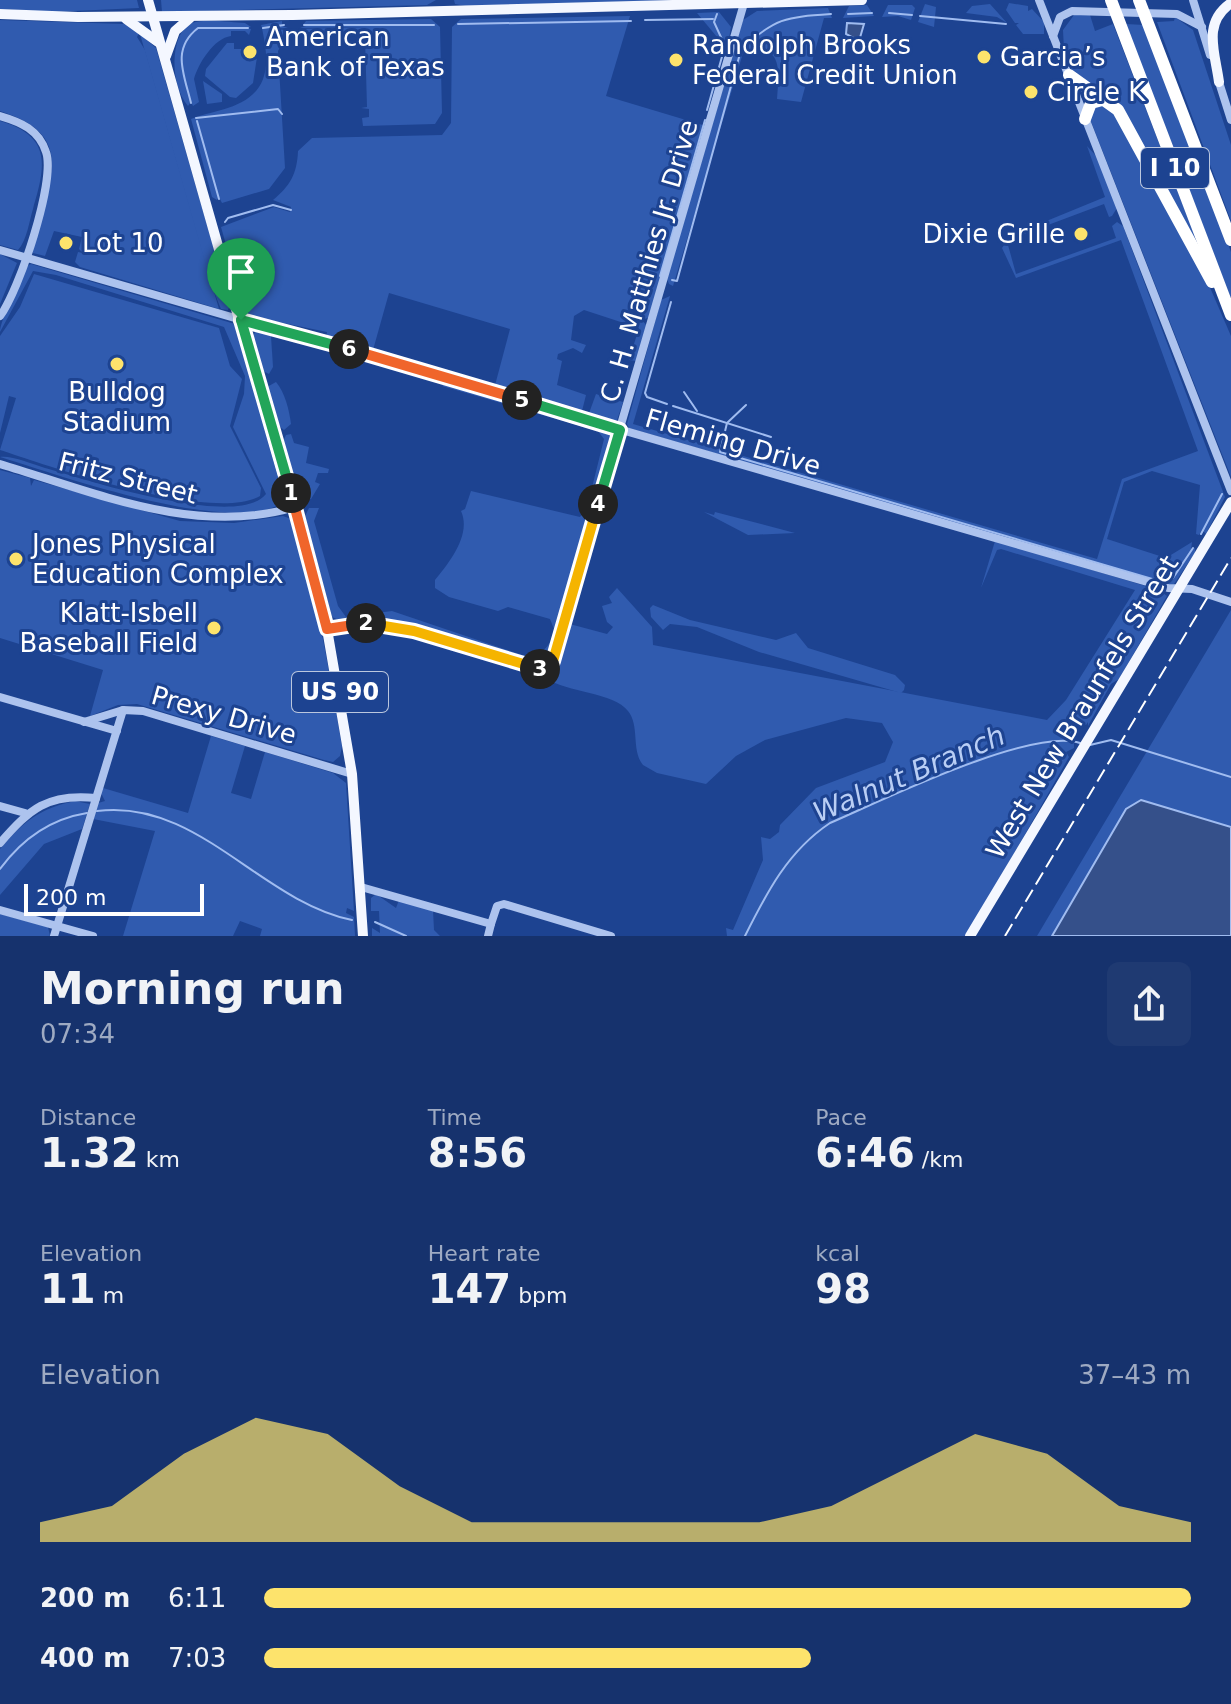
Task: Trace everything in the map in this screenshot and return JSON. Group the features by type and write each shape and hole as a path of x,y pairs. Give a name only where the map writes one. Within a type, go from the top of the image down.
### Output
{"highway":[{"name":"I 10","path":"1111,0 1229,309"},
{"name":"I 10","path":"1139,0 1231,240"},
{"path":"1069,75 1107,100 1126,123 1199,261 1229,309"},
{"path":"1085,119 1091,103 1107,100"}],"main road":[{"name":"US 90","path":"148,0 295,507 327,629 352,774 363,934"},
{"path":"0,14 153,17 445,13 745,1 862,0"},
{"path":"1219,82 1211,27 1221,11 1231,3"},
{"path":"165,58 175,31 195,16"},
{"path":"120,17 143,28 162,46"},
{"name":"West New Braunfels Street","path":"970,936 1231,502"}],"street":[{"path":"445,0 445,13"},
{"path":"1039,0 1231,491"},
{"path":"1193,0 1231,120"},
{"name":"C. H. Matthies Jr. Drive","path":"327,629 356,623 384,624 546,669 553,661 745,1"},
{"path":"1053,37 1060,17 1072,11 1177,14 1202,27"},
{"path":"0,116 34,132 49,160 46,184 13,294 0,316"},
{"name":"Fleming Drive","path":"0,250 1168,588 1231,602"},
{"name":"Fritz Street","path":"0,464 162,511 199,517 248,517 295,507"},
{"name":"Prexy Drive","path":"0,697 117,731"},
{"path":"54,936 123,710"},
{"name":"Prexy Drive","path":"84,722 123,710 155,713 352,774"},
{"path":"0,843 25,813 62,798 96,798"},
{"path":"0,806 25,813"},
{"path":"361,887 491,924"},
{"path":"488,936 497,906 504,904 611,936"},
{"path":"0,910 93,936"}],"shaded area":[{"path":"0,0 137,0 139,8 53,12 0,9"},
{"path":"161,0 436,0 427,5 162,12"},
{"path":"454,0 689,0 466,6 455,4"},
{"path":"1009,3 1028,6 1028,11 1032,9 1044,22 1044,34 1023,34 1016,25 1019,23 1015,23 1006,10"},
{"path":"925,4 936,7 934,27 918,22"},
{"path":"990,4 1007,23 997,17 966,13 972,6"},
{"path":"867,5 874,16 843,18 849,6"},
{"path":"888,5 912,5 915,8 911,20 898,16 882,17"},
{"path":"828,8 832,18 824,18 801,102 777,99 778,69 772,55 756,50 743,53 673,286 669,284 667,279 743,20 757,11"},
{"path":"719,12 731,27 727,49 697,13"},
{"path":"1074,15 1090,15 1095,31 1113,24 1196,239 1192,242 1117,103 1073,74 1064,50 1063,30"},
{"path":"630,16 606,96 706,126 650,317 642,320 647,326 636,361 629,360 639,328 584,310 574,316 571,340 586,345 582,353 573,348 558,354 557,359 562,361 557,385 586,395 582,411 576,413 549,406 546,400 541,403 494,389 510,329 389,293 373,350 326,339 327,332 249,316 248,300 241,299 238,287 243,282 242,276 234,273 221,227 274,207 290,212 291,207 273,200 292,179 298,151 312,138 442,135 451,123 452,27 461,19"},
{"path":"1175,17 1193,30 1231,145 1231,221 1157,22 1174,21"},
{"path":"431,19 440,27 442,113 435,124 363,126 362,118 369,117 369,109 361,108 367,107 365,38 358,37 357,32 308,32 305,38 299,32 299,29 368,27 300,28 306,26 303,25 306,21"},
{"path":"0,20 124,24 140,31 137,37 145,50 219,309 80,267 75,262 78,252 83,253 79,249 82,237 54,231 45,256 33,253 34,238 50,185 51,154 37,129 0,111"},
{"path":"200,21 245,23 251,27 247,28 251,29 249,35 245,31 231,31 231,36 219,41 203,59 194,79 199,102 193,106 191,102 188,106 178,85 174,61 182,31"},
{"path":"282,21 282,26 288,28 265,29 290,30 278,51 285,168 269,189 222,203 219,197 217,200 212,197 191,119 227,108 251,96 265,72 266,51 261,25"},
{"path":"847,23 864,24 859,41 846,34"},
{"path":"1126,24 1144,25 1231,252 1231,299"},
{"path":"140,34 156,48 230,305 228,310 221,309 212,287"},
{"path":"227,43 234,43 234,49 242,49 243,57 257,57 253,83 236,98 230,97 205,76 206,69"},
{"path":"203,81 222,94 222,102 207,104"},
{"path":"1094,105 1110,107 1205,276 1231,336 1231,477 1090,119"},
{"path":"0,121 29,135 41,154 41,179 26,236 18,250 0,245"},
{"path":"1087,146 1097,157 1117,208 1112,216 1109,217 1104,204 1008,240 1008,245 1016,274 1116,238 1112,226 1117,222 1123,226 1225,497 1206,534 1202,530 1199,535 1196,534 1200,485 1152,471 1124,482 1107,539 1166,558 1192,542 1191,550 1195,548 1195,553 1174,584 1167,585 629,428 627,424 661,300 670,296 633,424 1097,559 1122,479 1198,451 1121,240 1016,278 1002,248 1010,236 1105,197"},
{"path":"0,254 17,263 0,304"},
{"path":"31,264 235,324 287,498 266,510 233,513 193,509 104,489 0,457 125,491 194,504 225,507 250,504 266,494 233,427 244,394 245,376 224,327 56,275 33,271 0,332 27,266"},
{"path":"34,274 219,328 230,366 242,379 230,426 261,488 260,496 238,502 207,503 171,498 132,490 0,450 16,398 9,396 0,433 0,336 20,307"},
{"path":"258,327 271,336 273,367 269,374 263,371 253,336"},
{"path":"276,382 288,407 291,424 284,430 279,426 267,387"},
{"path":"447,383 611,431 613,435 549,661 545,663 387,620 341,621 332,617 305,516 309,508 319,508 314,521 338,606 346,617 392,611 522,655 540,652 550,642 554,629 550,619 508,607 498,611 449,597 435,588 435,580 461,539 464,520 461,511 465,509 471,491 580,517 587,508 604,439 598,431 442,386"},
{"path":"596,394 623,402 617,420 595,420 588,416"},
{"path":"291,434 294,443 309,447 306,463 329,469 328,473 318,473 315,482 320,484 311,499 303,500 298,495 283,442 286,435"},
{"path":"0,470 30,478 31,486 34,480 180,521 234,523 283,516 291,519 321,631 342,746 340,756 333,762 324,760 137,704 118,705 90,716 103,670 0,638"},
{"path":"704,512 714,515 715,512 795,533 748,535"},
{"path":"995,541 1159,590 1167,596 1088,726 1088,722 1086,725 1080,722 1074,735 1074,748 1066,752 1069,757 967,936 727,936 726,928 733,930 763,860 761,837 770,839 779,832 780,825 816,788 885,762 893,742 882,723 846,718 765,740 736,756 706,784 657,773 643,765 637,752 632,717 612,700 385,629 419,634 547,676 553,671 566,623 607,634 613,627 607,622 602,606 612,603 609,597 617,588 652,627 653,645 1047,720 1066,700 1135,590 1001,549 997,550 981,588"},
{"path":"653,605 690,620 776,640 796,633 808,648 895,675 905,685 904,690 901,693 759,652 697,627 670,624 663,630 651,617 650,608"},
{"path":"1231,610 1231,936 1037,936"},
{"path":"211,736 245,746 231,793 251,799 265,752 333,773 346,783 354,911 347,908 346,913 354,917 355,936 260,936 262,929 240,921 233,936 123,936 155,831 93,819 98,803 105,801 101,793 103,788 188,813"},
{"path":"1141,800 1231,827 1231,936 1052,936 1126,809"},
{"path":"75,801 90,804 82,829 44,844 0,895 0,849 33,818"},
{"path":"376,894 396,908 399,900 433,910 434,930 440,936 372,936 372,928 380,933 379,911 371,911 371,898"},
{"path":"0,914 48,927 50,936 0,936"}],"waterway":[{"path":"848,14 872,13"},
{"path":"889,13 912,15"},
{"path":"707,110 725,46 714,22 717,14"},
{"path":"672,280 677,281 741,50 772,25 791,18 831,14"},
{"path":"920,16 1006,24"},
{"path":"645,20 713,19"},
{"path":"458,24 631,21"},
{"path":"263,28 284,25"},
{"path":"304,25 434,25"},
{"path":"191,103 182,62 182,53 190,36 198,28 248,28"},
{"path":"196,118 278,109 282,114"},
{"path":"660,276 705,120"},
{"path":"197,121 219,199"},
{"path":"225,222 228,218 273,205 291,210"},
{"path":"667,404 647,397 645,393 671,302"},
{"path":"684,392 697,411"},
{"path":"746,405 727,423 720,452 1166,583 1173,578 1193,548"},
{"path":"673,406 771,437"},
{"path":"1201,534 1222,494"},
{"name":"Walnut Branch","path":"1090,745 1111,740 1231,777"},
{"name":"Walnut Branch","path":"745,936 770,888 790,859 830,823 993,755 1057,741 1080,743"},
{"name":"Walnut Branch","path":"97,811 133,811 166,820 197,835 287,893 319,909 352,920"},
{"name":"Walnut Branch","path":"0,869 18,848 38,832 61,820 87,813"},
{"name":"Walnut Branch","path":"375,922 406,936"}],"railway":[{"path":"1005,936 1231,558"}],"place":[{"name":"American Bank of Texas","path":"250,52"},
{"name":"Garcia’s","path":"984,57"},
{"name":"Randolph Brooks Federal Credit Union","path":"676,60"},
{"name":"Circle K","path":"1031,92"},
{"name":"Dixie Grille","path":"1081,234"},
{"name":"Lot 10","path":"66,243"},
{"name":"Bulldog Stadium","path":"117,364"},
{"name":"Jones Physical Education Complex","path":"16,559"},
{"name":"Klatt-Isbell Baseball Field","path":"214,628"}],"route":[{"path":"241,320 267,325 620,430 549,667 540,669 384,624 356,623 327,629 314,572 241,320"}]}
